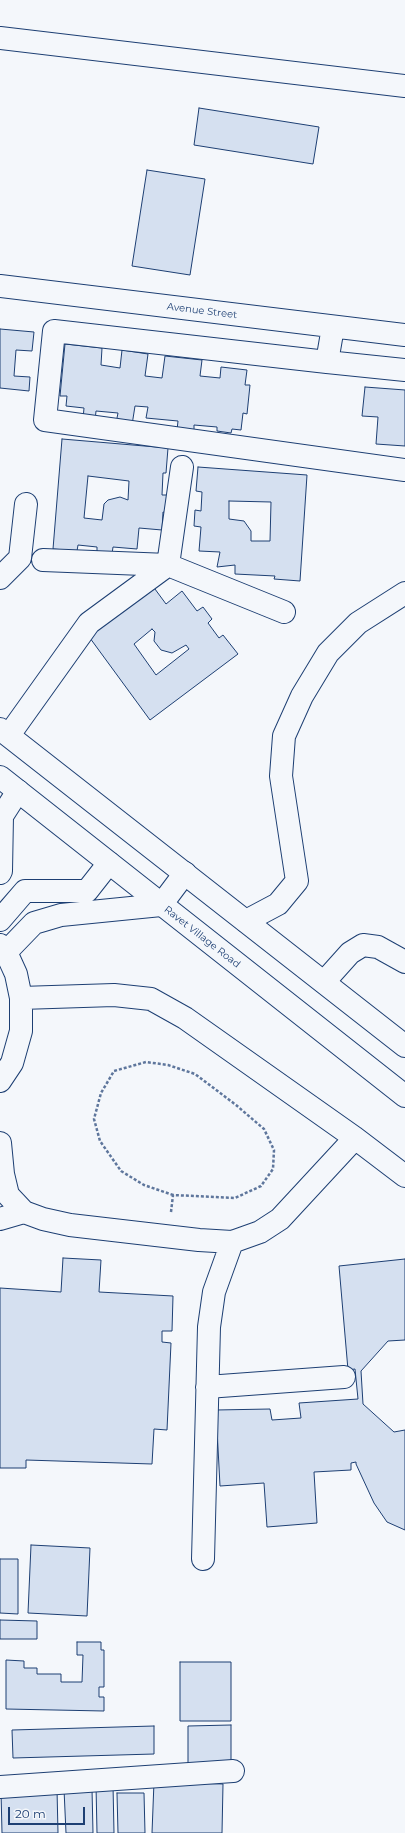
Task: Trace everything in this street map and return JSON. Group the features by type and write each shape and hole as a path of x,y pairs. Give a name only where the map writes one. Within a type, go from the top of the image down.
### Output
{"street":[{"path":"0,38 405,86"},
{"name":"Avenue Street","path":"0,286 405,335"},
{"path":"327,362 333,327"},
{"path":"405,370 54,331 45,420 405,470"},
{"path":"182,467 168,565 89,623 4,732 405,1046"},
{"path":"0,578 20,558 26,504"},
{"path":"43,560 168,565 284,612"},
{"path":"246,921 278,904 297,882 281,776 284,736 302,696 328,653 358,623 405,593"},
{"name":"Ravet Village Road","path":"0,777 405,1096"},
{"path":"0,873 2,816 18,791"},
{"path":"0,920 25,891 87,891 109,863"},
{"path":"0,1081 12,1063 21,1031 21,998 16,974 3,948 34,923 61,915 161,905 185,873"},
{"path":"324,982 350,953 363,945 378,947 405,962"},
{"path":"21,998 114,995 151,999 185,1018 355,1138 405,1176"},
{"path":"0,1143 8,1195 24,1212 43,1219 70,1225 169,1237 232,1242 260,1232 280,1219 355,1138"},
{"path":"0,1219 24,1212"},
{"path":"203,1559 209,1327 214,1292 232,1242"},
{"path":"207,1387 344,1377"},
{"path":"0,1787 233,1771"}],"path":[{"path":"146,1062 168,1065 195,1074 236,1105 264,1129 274,1150 273,1169 261,1186 235,1198 173,1195 144,1185 121,1171 100,1141 94,1119 101,1093 114,1071 146,1062"},
{"path":"169,1237 173,1195"}],"building":[{"path":"199,108 319,127 313,164 194,145"},
{"path":"147,170 205,179 190,275 132,266"},
{"path":"0,329 34,332 32,351 16,350 14,376 30,377 29,391 0,388"},
{"path":"65,344 102,348 101,365 120,368 122,350 148,354 145,376 162,378 165,356 202,360 200,376 220,378 221,367 247,370 245,385 250,385 247,414 243,413 241,430 232,429 231,433 217,431 217,427 194,425 194,432 177,430 178,421 146,418 148,407 135,406 132,425 116,423 118,413 96,411 95,421 83,419 84,408 66,406 67,396 60,396"},
{"path":"365,387 405,390 405,446 376,444 378,417 362,416"},
{"path":"62,439 168,448 166,473 163,473 162,495 168,495 167,513 163,512 162,530 139,528 137,549 113,547 112,554 97,553 97,547 78,545 77,551 53,549","holes":["88,476 129,481 128,500 120,497 108,500 104,504 102,520 84,518"]},
{"path":"198,467 307,475 300,581 274,579 275,576 235,574 235,565 217,567 220,552 199,551 201,527 194,526 195,510 201,511 202,492 196,491","holes":["229,501 271,502 270,541 251,541 251,531 244,521 229,519"]},
{"path":"152,585 166,604 182,591 197,611 203,607 212,619 208,623 219,638 223,635 238,654 150,720 87,634","holes":["152,629 155,632 154,641 161,650 172,653 186,645 189,649 156,675 134,644"]},
{"path":"63,1258 101,1260 99,1292 173,1296 172,1331 162,1331 162,1342 171,1343 167,1430 154,1429 152,1464 26,1460 26,1468 0,1468 0,1288 61,1292"},
{"path":"405,1259 405,1340 388,1341 361,1371 363,1404 394,1432 405,1430 405,1530 387,1522 374,1503 356,1462 351,1463 351,1470 314,1472 317,1523 267,1527 264,1483 220,1486 216,1410 270,1409 272,1420 301,1418 299,1403 358,1399 355,1369 348,1370 339,1266"},
{"path":"31,1545 90,1548 87,1616 28,1613"},
{"path":"0,1559 18,1559 18,1614 0,1613"},
{"path":"0,1620 37,1621 37,1639 0,1639"},
{"path":"77,1642 101,1642 101,1650 104,1650 104,1687 99,1687 99,1697 104,1697 104,1711 6,1709 6,1660 24,1661 24,1668 37,1668 37,1674 61,1674 61,1682 82,1682 83,1655 77,1655"},
{"path":"180,1662 231,1662 231,1721 180,1721"},
{"path":"231,1725 231,1767 188,1767 188,1726"},
{"path":"154,1726 154,1754 13,1758 12,1730"},
{"path":"154,1782 223,1784 222,1833 152,1833"},
{"path":"96,1785 113,1785 114,1833 97,1833"},
{"path":"57,1789 58,1833 2,1833 1,1791"},
{"path":"64,1789 92,1789 93,1833 66,1833"},
{"path":"117,1793 144,1793 145,1833 118,1833"}]}
